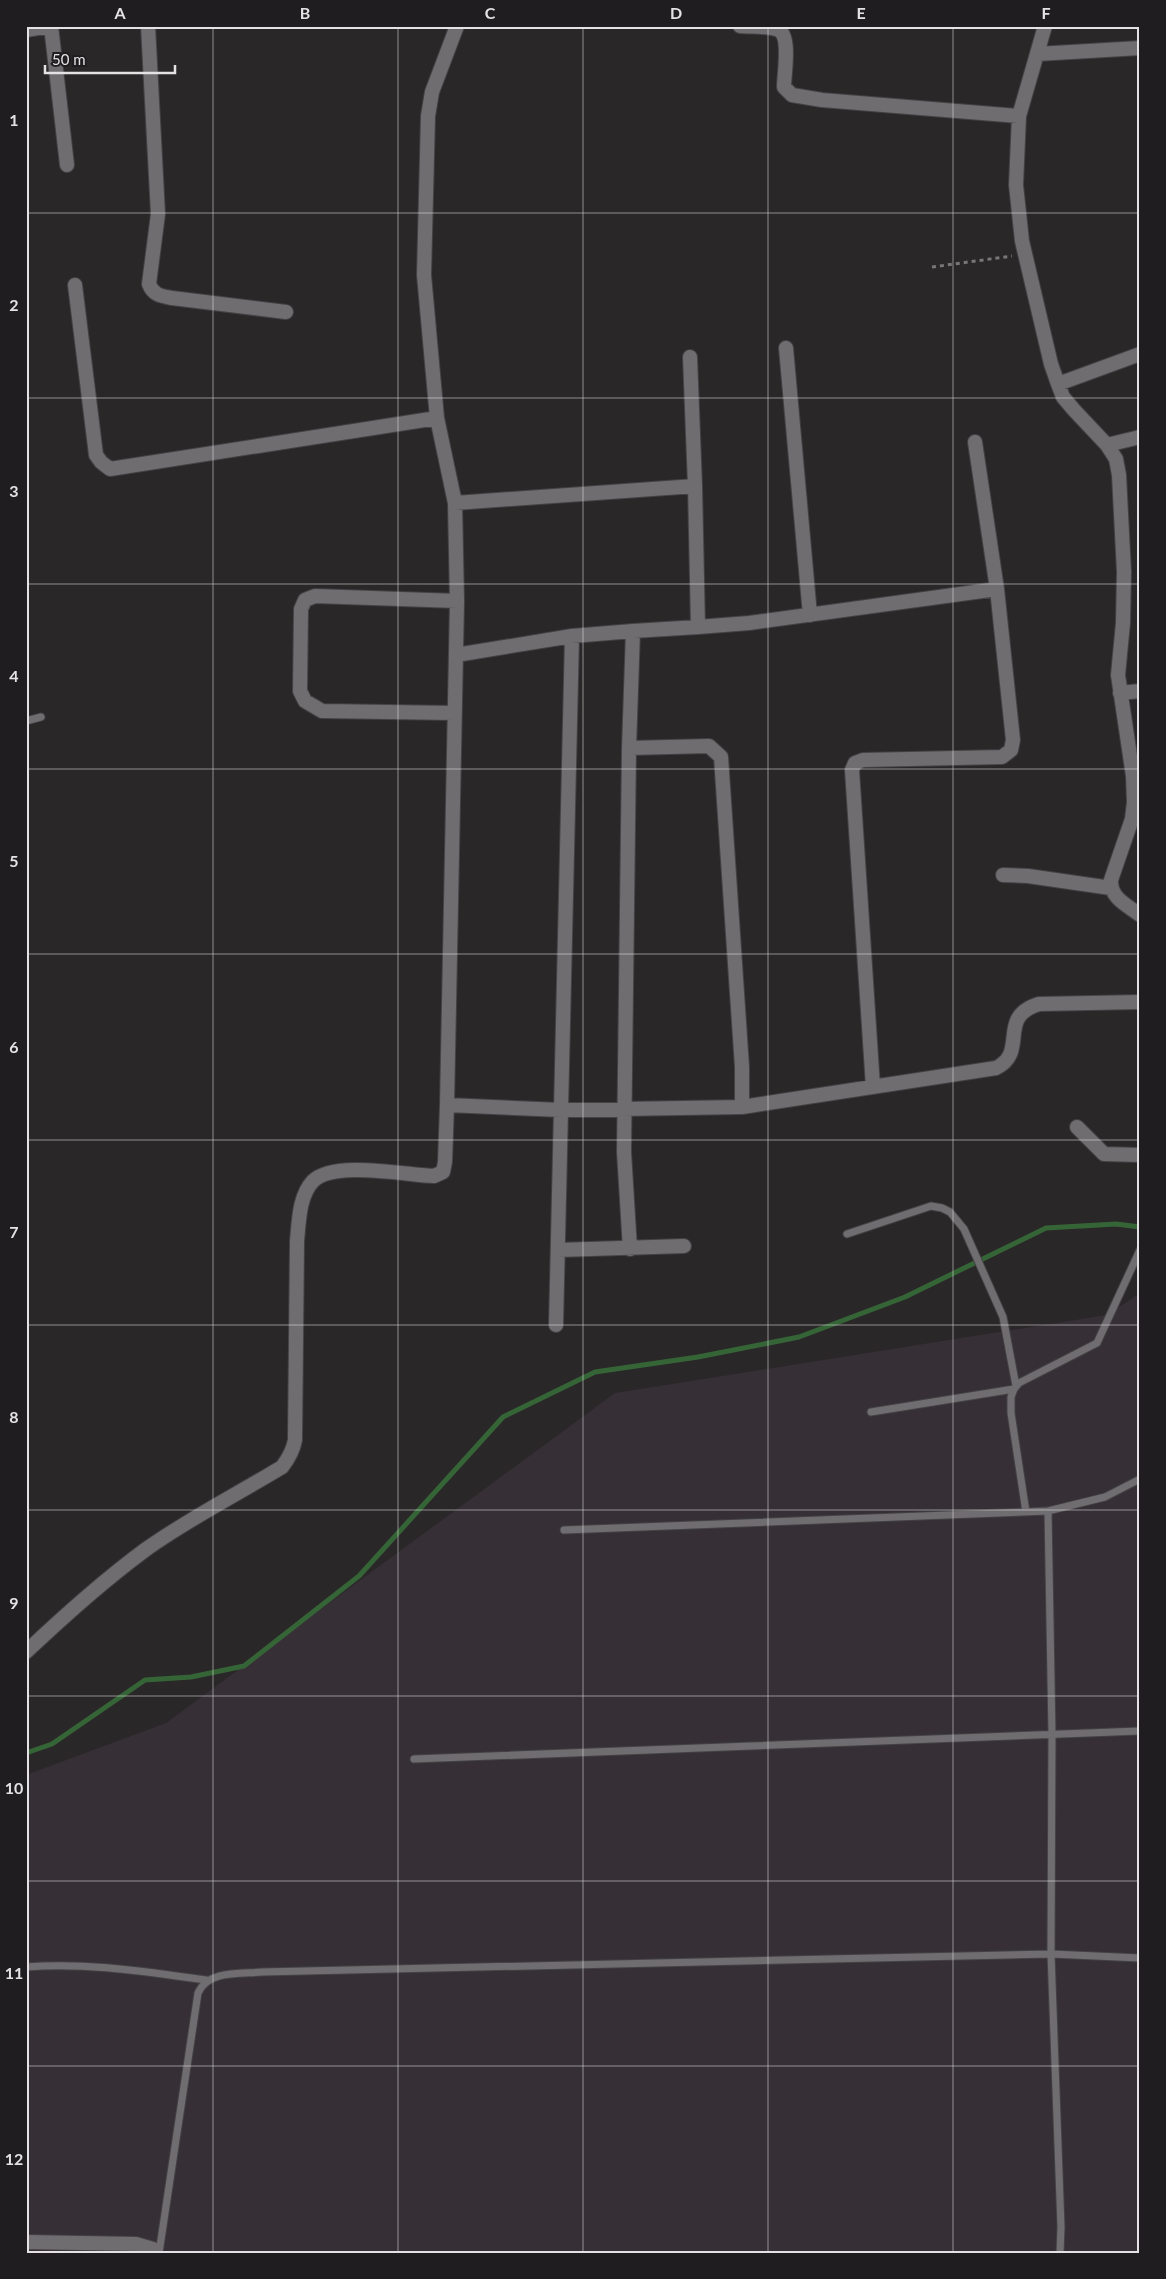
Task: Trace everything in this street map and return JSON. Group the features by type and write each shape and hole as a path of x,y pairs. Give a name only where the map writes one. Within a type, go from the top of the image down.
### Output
{"street":[{"path":"26,30 51,26 67,165"},
{"path":"148,26 158,214 149,284 151,290 157,295 172,298 286,312"},
{"path":"26,1652 95,1588 146,1550 191,1520 282,1467 293,1452 295,1440 297,1240 300,1212 305,1194 313,1181 327,1174 342,1170 434,1176 443,1172 447,1105 458,601 454,504 437,418 424,275 428,116 432,92 457,26"},
{"path":"740,26 778,29 784,33 786,42 784,87 792,95 822,100 1019,116"},
{"path":"1045,26 1019,116 1016,185 1025,254 1058,384 1063,397 1107,445 1116,459 1119,475 1124,572 1123,623 1118,674 1133,776 1134,802 1132,819 1111,888 1117,898 1140,915"},
{"path":"1038,54 1140,48"},
{"path":"75,285 96,455 110,469 437,418"},
{"path":"786,348 810,614"},
{"path":"1058,384 1140,354"},
{"path":"690,357 698,627"},
{"path":"1107,445 1140,437"},
{"path":"873,1087 852,770 856,763 863,760 1002,757 1011,750 1013,740 997,589 975,442"},
{"path":"454,504 695,486"},
{"path":"456,655 572,636 749,623 997,589"},
{"path":"455,712 322,711 313,707 305,702 300,691 300,621 301,609 306,600 315,596 458,601"},
{"path":"630,1249 624,1152 624,1109 629,748 634,631"},
{"path":"556,1324 572,636"},
{"path":"1120,693 1140,691"},
{"path":"629,748 709,746 721,756 725,844 742,1067 742,1107"},
{"path":"1003,876 1028,876 1111,888"},
{"path":"447,1105 561,1110 742,1107 996,1068 1005,1064 1010,1056 1016,1023 1020,1013 1026,1008 1039,1004 1140,1002"},
{"path":"1077,1127 1104,1154 1140,1155"},
{"path":"558,1250 684,1246"},
{"path":"26,2242 136,2244 153,2249 157,2253"}],"lane":[{"path":"26,721 40,717"},
{"path":"847,1234 932,1206 950,1212 964,1230 1003,1317 1015,1388 1011,1397 1011,1413 1026,1512"},
{"path":"871,1412 1015,1388 1097,1343 1140,1250"},
{"path":"564,1530 1048,1511 1105,1497 1140,1479"},
{"path":"1048,1511 1052,1735 1051,1954 1061,2227 1060,2253"},
{"path":"414,1759 1140,1731"},
{"path":"26,1967 72,1966 134,1970 206,1980 215,1977 262,1972 1051,1954 1140,1958"},
{"path":"157,2253 198,1993 206,1980"}],"path":[{"path":"932,267 1025,254"}],"shaded area":[{"path":"1140,1293 1140,2253 26,2253 26,1775 166,1723 615,1393 1107,1315"}],"waterway":[{"path":"26,1753 52,1744 145,1680 191,1677 244,1666 359,1576 503,1417 595,1372 698,1357 799,1337 905,1297 1046,1228 1116,1224 1140,1227"}]}
